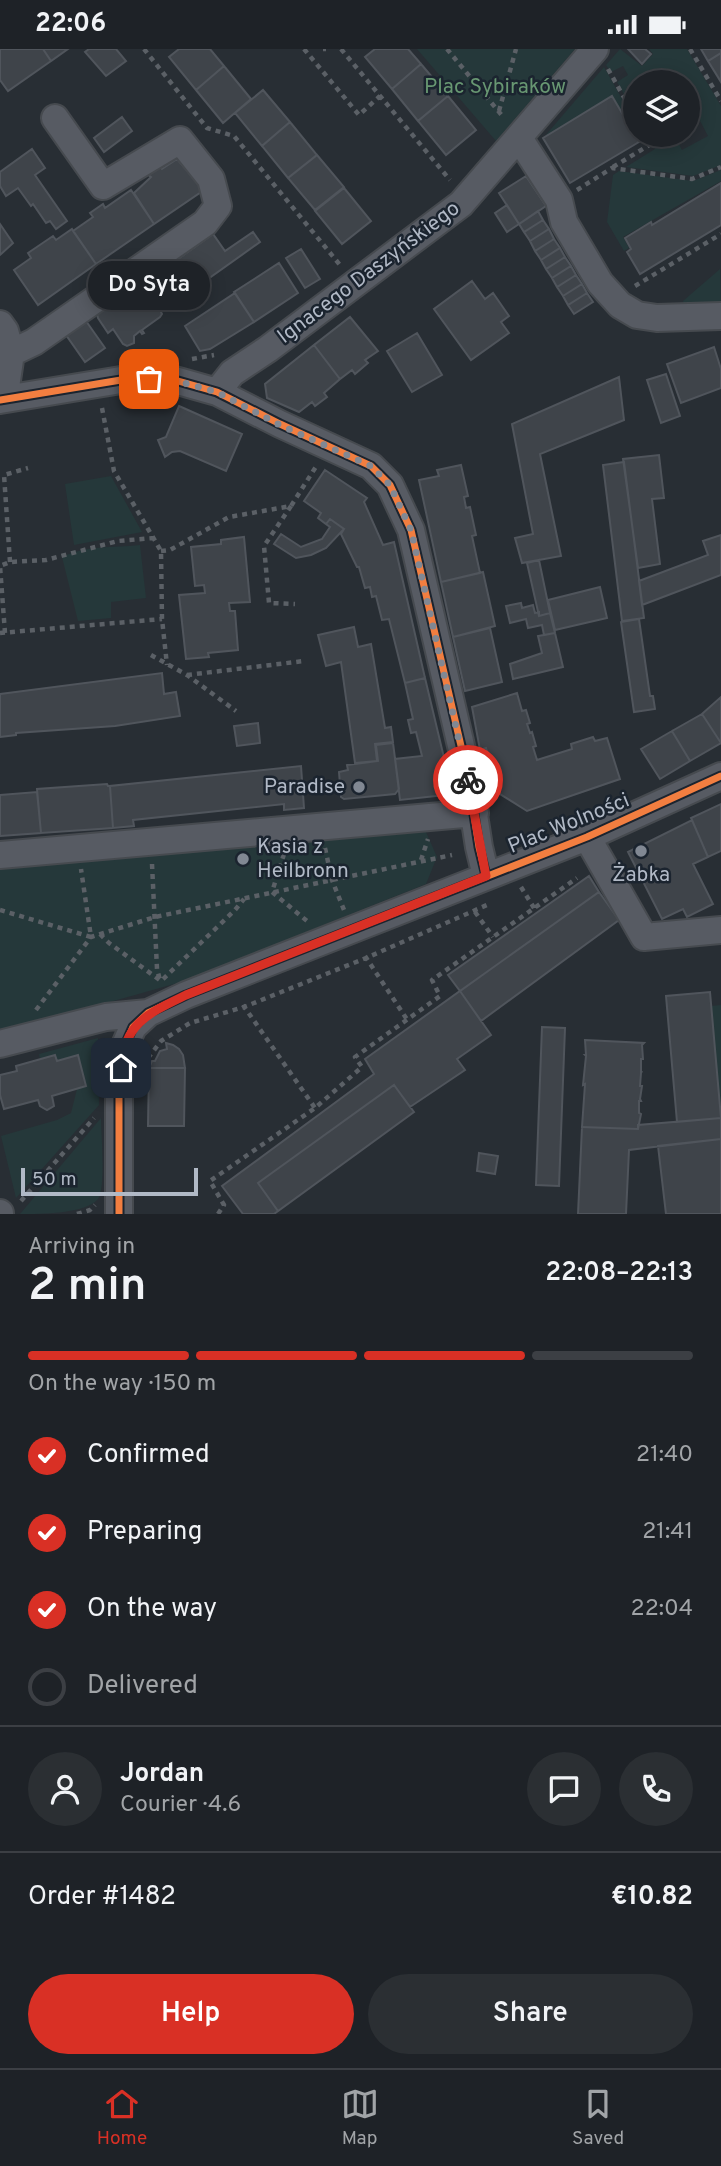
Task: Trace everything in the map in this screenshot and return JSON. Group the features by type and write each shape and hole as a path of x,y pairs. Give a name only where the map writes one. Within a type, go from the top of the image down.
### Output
{"street":[{"name":"Ignacego Daszyńskiego","path":"217,392 232,373 461,204 519,138 598,56"},
{"path":"10,353 34,342 205,223 218,206 211,179 180,140 103,186 55,118"},
{"path":"519,138 559,201 564,222 602,286 613,299 633,313 651,318 721,316"},
{"path":"0,324 5,331 10,353 4,399 127,379 170,379 217,392 280,425 371,466 390,485 411,530 475,813 479,847 492,888"},
{"name":"Plac Wolności","path":"0,1044 106,1017 224,981 340,935 492,888 587,837 721,776"},
{"path":"0,855 475,813"},
{"path":"587,837 644,937 721,930"},
{"path":"119,1214 119,1083 122,1052 133,1027 159,999"}],"path":[{"path":"144,49 207,128 234,136 345,271"},
{"path":"304,49 359,115 380,96"},
{"path":"341,49 457,189"},
{"path":"447,49 519,138"},
{"path":"499,112 516,49"},
{"path":"690,49 721,101"},
{"path":"598,56 623,97"},
{"path":"559,201 646,147"},
{"path":"612,168 692,179 721,167"},
{"path":"613,299 721,234"},
{"path":"186,360 220,353"},
{"path":"98,383 114,471 161,551 162,619 167,665"},
{"path":"308,457 328,467"},
{"path":"295,604 269,603 264,546 319,463"},
{"path":"10,562 2,475 28,468"},
{"path":"161,551 170,550 229,517 291,506"},
{"path":"154,538 118,541 46,560 10,562 0,566 3,633 162,619"},
{"path":"151,655 187,675 236,711"},
{"path":"187,675 304,661"},
{"path":"320,827 332,880 340,935"},
{"path":"272,892 292,829"},
{"path":"151,842 159,999"},
{"path":"78,848 91,937"},
{"path":"30,1036 36,1011 91,937 155,917 452,855"},
{"path":"218,1214 224,1205 210,1181 315,1108 362,1067 355,1057 440,996 432,980 578,878"},
{"path":"531,881 520,886 534,908"},
{"path":"119,1083 143,1084 148,1058 161,1041 190,1023 244,1007 475,912 492,888"},
{"path":"272,892 340,935 366,958 408,1021"},
{"path":"159,999 244,898"},
{"path":"0,910 91,937"},
{"path":"475,912 493,937"},
{"path":"100,934 159,999 176,1031"},
{"path":"224,981 315,1108"},
{"path":"5,1212 96,1116"}],"green space":[{"name":"Plac Sybiraków","path":"417,49 575,49 496,141"},
{"path":"620,49 642,66 653,54 649,49 687,49 700,70 625,70 623,66 611,72 606,65"},
{"path":"604,67 623,101 623,116 611,96 545,136"},
{"path":"700,71 721,106 721,165 693,176 626,167 655,149 654,147 680,147 682,150 700,147 700,140 708,136 700,121"},
{"path":"623,78 623,93 617,82"},
{"path":"721,170 721,181 623,237 629,248 624,251 607,222 613,175 619,171 693,181"},
{"path":"720,269 721,305 684,307 683,301"},
{"path":"111,476 142,532 74,545 65,484"},
{"path":"140,545 146,598 111,602 111,618 78,621 62,557 91,549"},
{"path":"426,832 437,857 426,884 181,982 0,1033 0,866"},
{"path":"721,1005 721,1118 711,1006"},
{"path":"98,1038 99,1105 16,1198 1,1136 57,1120 71,1113 77,1089 86,1086 78,1055 57,1061 40,1059 39,1054"},
{"path":"101,1118 102,1173 98,1199 83,1208 73,1210 20,1214"}],"building":[{"path":"0,49 43,49 51,61 8,91 0,80"},
{"path":"43,49 68,49 51,61"},
{"path":"89,49 116,49 126,61 106,76 85,52"},
{"path":"179,49 210,49 224,66 196,90 169,57"},
{"path":"375,49 408,49 421,64 392,89 365,57"},
{"path":"628,49 645,49 651,54 642,64"},
{"path":"701,49 721,49 721,53 708,61"},
{"path":"721,53 721,82 708,61"},
{"path":"421,64 448,96 418,121 392,89"},
{"path":"224,66 251,99 223,123 196,90"},
{"path":"263,90 290,122 262,146 235,113"},
{"path":"448,96 476,130 446,155 418,121"},
{"path":"612,96 623,115 623,147 631,147 570,183 543,138"},
{"path":"122,117 132,131 104,152 94,138"},
{"path":"290,122 317,155 288,178 262,146"},
{"path":"32,149 45,168 35,175 67,221 56,229 50,221 46,223 18,188 6,196 0,186 0,172"},
{"path":"317,155 344,187 315,210 288,178"},
{"path":"177,159 204,190 154,224 134,193 151,177 147,174 159,165 162,169"},
{"path":"526,176 546,206 519,224 499,193"},
{"path":"721,183 721,225 640,274 627,252 631,249 625,238 651,222 652,225"},
{"path":"344,188 371,221 342,244 315,211"},
{"path":"131,190 154,224 96,264 73,231 93,217 90,213 103,204 105,208"},
{"path":"507,205 519,224 507,232 495,213"},
{"path":"538,211 543,220 524,232 519,224"},
{"path":"543,220 549,229 530,241 524,232"},
{"path":"0,224 13,243 0,255"},
{"path":"72,229 96,264 38,305 14,270 31,258 28,253 53,236 56,240"},
{"path":"549,229 554,239 535,251 530,241"},
{"path":"253,232 260,242 177,301 161,275 180,262 178,259 213,234 225,251"},
{"path":"554,239 560,248 541,260 535,251"},
{"path":"560,248 565,257 546,269 541,260"},
{"path":"301,249 320,279 305,288 286,258"},
{"path":"565,257 571,266 552,278 546,269"},
{"path":"279,263 298,293 254,322 234,292"},
{"path":"571,266 576,275 557,287 552,278"},
{"path":"576,275 582,284 563,296 557,287"},
{"path":"472,281 485,299 493,293 509,316 501,322 509,333 471,360 434,309"},
{"path":"582,284 587,293 568,305 563,296"},
{"path":"138,290 149,302 154,299 162,314 142,330 144,333 140,331 134,336 134,343 127,346 113,329 108,333 97,314 114,301 117,304"},
{"path":"235,293 254,322 210,349 200,351 185,326"},
{"path":"587,293 593,302 574,314 568,305"},
{"path":"350,317 378,351 365,360 368,363 355,374 352,370 340,379 314,345"},
{"path":"86,321 105,348 85,362 66,335"},
{"path":"417,333 442,375 412,392 387,351"},
{"path":"314,345 340,379 324,393 327,397 315,406 312,402 299,412 267,398 265,384"},
{"path":"714,347 721,369 721,388 681,403 667,364"},
{"path":"666,374 680,416 661,423 647,380"},
{"path":"619,377 624,420 540,454 561,556 522,563 515,538 533,534 512,424"},
{"path":"179,406 242,434 226,471 180,451 165,457 158,440 166,437"},
{"path":"659,455 664,498 652,499 660,564 638,568 623,459"},
{"path":"624,462 644,618 622,621 603,465"},
{"path":"461,465 468,496 464,497 466,508 470,507 476,535 472,536 480,573 441,582 419,480 439,476 437,470"},
{"path":"325,470 367,498 364,502 383,545 394,542 425,678 405,683 389,619 382,620 376,596 372,597 370,587 365,588 359,567 341,534 344,529 330,519 326,524 318,518 321,513 304,501"},
{"path":"330,519 344,529 326,548 311,555 296,558 274,544 281,534 301,547 322,539 330,527 326,524"},
{"path":"721,535 721,575 642,605 639,581 708,555 703,541"},
{"path":"244,537 250,602 229,603 230,611 235,611 238,650 208,653 209,657 186,659 179,595 205,593 204,585 195,586 191,547 221,544 221,540"},
{"path":"539,560 550,613 539,616 527,563"},
{"path":"483,572 495,626 453,637 441,582"},
{"path":"600,587 607,618 555,630 548,600"},
{"path":"521,603 522,608 533,605 539,616 550,613 555,633 544,635 542,625 528,628 526,619 510,623 506,606"},
{"path":"639,619 650,696 653,696 655,709 634,712 621,622"},
{"path":"354,627 358,647 371,644 385,728 391,727 393,742 375,744 377,761 355,763 341,662 326,666 318,635"},
{"path":"490,628 502,682 465,691 453,637"},
{"path":"555,633 563,667 513,679 510,664 542,653 538,636"},
{"path":"162,673 164,694 176,692 180,716 115,726 16,733 0,737 0,694"},
{"path":"425,678 451,787 445,795 400,800 395,759 422,756 416,732 411,733 408,720 413,719 405,683"},
{"path":"517,693 522,711 526,710 530,723 527,724 536,746 533,747 537,760 572,749 571,744 593,737 595,741 607,738 620,779 527,811 500,794 486,748 480,750 472,707"},
{"path":"721,697 721,743 702,714"},
{"path":"702,714 721,743 690,761 672,731"},
{"path":"258,723 260,743 237,746 234,726"},
{"path":"672,731 690,761 660,779 641,749"},
{"path":"393,743 399,789 395,794 344,799 341,797 339,772 348,770 347,765 378,761 376,745"},
{"path":"301,766 304,808 284,810 284,804 133,820 134,826 113,828 110,786"},
{"path":"107,784 110,786 113,828 41,833 37,789"},
{"path":"37,792 41,833 0,836 0,795"},
{"path":"721,804 721,851 708,857 691,818"},
{"path":"692,820 708,857 693,864 713,904 687,917 683,909 662,919 628,852"},
{"path":"589,876 599,892 460,991 448,975"},
{"path":"599,892 619,920 481,1021 460,991"},
{"path":"460,991 491,1035 457,1059 465,1070 410,1107 394,1085 258,1183 278,1211 274,1214 243,1214 222,1186 374,1074 365,1059"},
{"path":"710,992 721,1118 677,1122 666,996"},
{"path":"542,1027 565,1028 559,1186 536,1185"},
{"path":"585,1040 644,1043 638,1129 582,1127"},
{"path":"166,1043 179,1049 185,1068 149,1068 160,1051 167,1049"},
{"path":"55,1055 57,1061 78,1055 86,1086 52,1096 54,1106 47,1110 40,1106 38,1100 4,1109 0,1095 0,1075 17,1071 16,1066"},
{"path":"149,1068 185,1068 184,1126 148,1126"},
{"path":"394,1085 414,1112 278,1211 258,1183"},
{"path":"721,1118 721,1139 629,1150 626,1214 578,1214 582,1127 638,1129 638,1125"},
{"path":"721,1139 721,1214 666,1214 658,1146"},
{"path":"479,1153 498,1156 495,1174 477,1171"}],"cycle path":[{"path":"0,400 127,379 171,379 217,392 371,466 390,485 411,530 468,776 486,876"},
{"path":"119,1214 119,1083 122,1052 133,1027 148,1013 186,995 587,837 721,776"}],"way so far":[{"path":"149,379 170,379 217,392 280,425 371,466 390,485 411,530 468,780"}],"place":[{"name":"Do Syta","path":"149,379"},
{"name":"Paradise","path":"359,787"},
{"name":"Żabka","path":"641,851"},
{"name":"Kasia z Heilbronn","path":"243,859"}],"route":[{"path":"121,1068 122,1052 133,1027 148,1013 186,995 486,876 468,780"}]}
